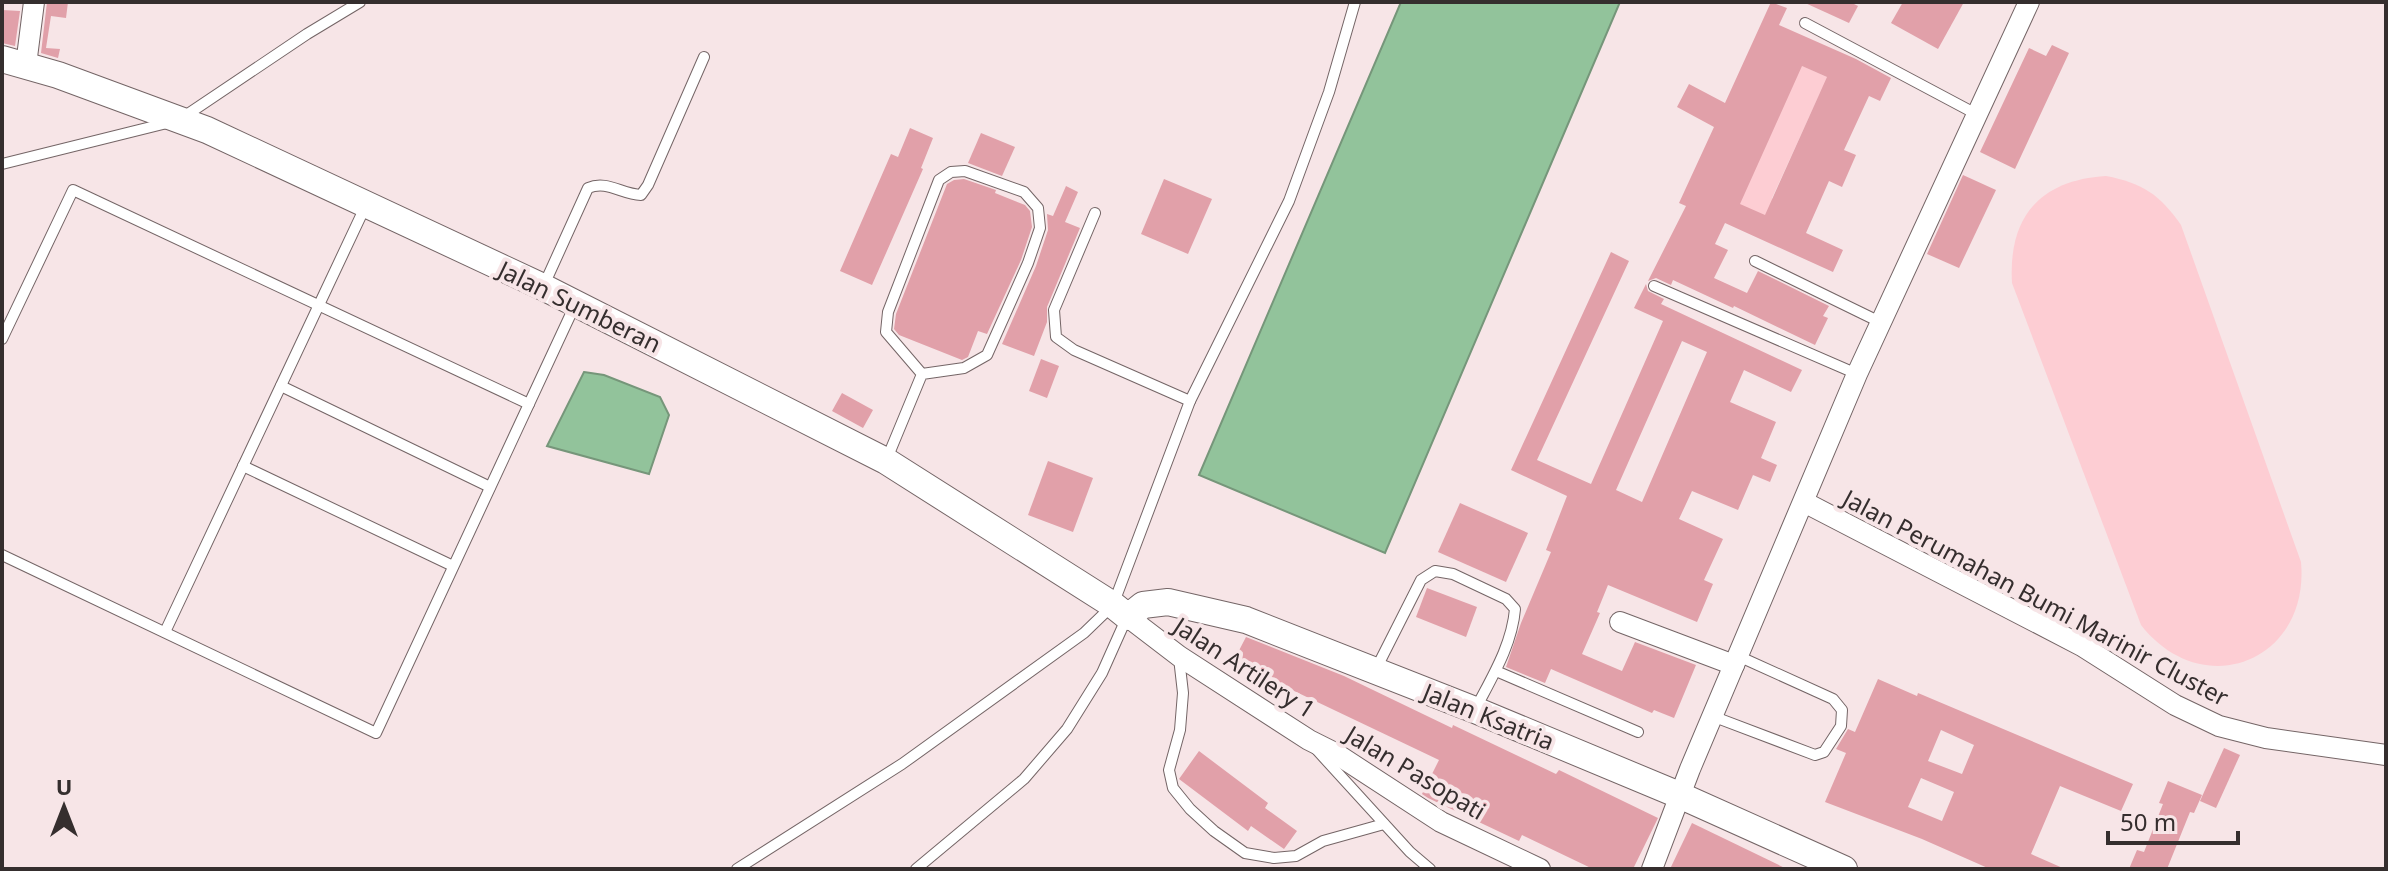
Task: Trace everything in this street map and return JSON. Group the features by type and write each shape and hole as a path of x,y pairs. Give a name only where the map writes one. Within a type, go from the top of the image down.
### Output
{"street":[{"path":"14,62 34,2"},
{"name":"Jalan Perumahan Bumi Marinir Cluster","path":"1652,869 1679,795 1857,374 2029,2"},
{"name":"Jalan Sumberan","path":"14,62 207,130 576,303 886,461 1120,611"},
{"name":"Jalan Perumahan Bumi Marinir Cluster","path":"1804,502 2082,646 2175,705 2219,726 2266,738 2386,755"},
{"name":"Jalan Ksatria","path":"1120,611 1168,602 1246,620 1475,710 1679,795 1844,869"},
{"name":"Jalan Artilery 1","path":"1120,611 1179,656 1309,740"},
{"path":"1620,622 1736,660"},
{"name":"Jalan Pasopati","path":"1309,740 1335,753 1441,822 1540,869"}],"lane":[{"path":"2,164 180,120 360,2"},
{"path":"916,869 1024,779 1067,729 1102,673 1190,401 1289,201 1329,92 1355,2"},
{"path":"1805,23 1978,115"},
{"path":"543,287 588,188 599,184 641,195 704,57"},
{"path":"965,171 1024,192 1038,208 1040,228 1028,263 987,355 964,368 922,374 886,332 888,312 939,180 951,172 965,171"},
{"path":"2,339 73,190 529,404"},
{"path":"165,632 367,204"},
{"path":"1095,213 1054,310 1056,337 1074,350 1190,401"},
{"path":"1755,261 1880,322"},
{"path":"1654,286 1857,374"},
{"path":"2,555 376,733 576,303"},
{"path":"886,461 922,374"},
{"path":"281,386 490,487"},
{"path":"243,466 453,566"},
{"path":"1375,671 1421,580 1435,571 1453,574 1506,599 1515,609 1514,625 1496,671 1475,710"},
{"path":"737,869 902,764 1084,633 1120,611"},
{"path":"1179,656 1183,693 1180,730 1169,770 1173,788 1214,831 1245,853 1274,858 1296,856 1323,841 1384,824"},
{"path":"1712,716 1815,755 1824,752 1841,726 1842,710 1833,699 1736,660"},
{"path":"1496,671 1638,732"},
{"name":"Jalan Artilery 1","path":"1309,740 1410,852 1430,869"}],"shaded area":[{"path":"1401,2 1620,2 1385,553 1199,475"},
{"path":"1791,61 1843,84 1820,93 1772,198 1781,223 1707,190"},
{"path":"2106,176 2130,182 2150,192 2181,225 2301,562 2299,596 2289,625 2271,646 2248,660 2221,666 2193,662 2166,649 2141,625 2012,283 2016,239 2033,206 2063,185"},
{"path":"584,372 604,375 660,397 669,415 649,474 547,446"}],"building":[{"path":"47,2 68,2 66,18 51,16 46,48 60,49 58,58 41,53"},
{"path":"1771,2 1787,8 1779,25 1891,78 1880,101 1869,96 1844,150 1856,155 1842,187 1829,181 1806,233 1843,250 1833,272 1725,223 1715,244 1728,250 1714,278 1747,293 1758,271 1829,306 1823,316 1828,318 1815,345 1673,280 1671,285 1656,278 1648,281 1686,206 1679,203 1714,127 1677,107 1689,84 1725,103","holes":["1802,66 1827,77 1765,215 1740,204"]},
{"path":"1803,2 1850,2 1858,6 1849,23"},
{"path":"1903,2 1964,2 1938,49 1891,23"},
{"path":"2,10 20,11 15,46 2,43"},
{"path":"2052,45 2069,53 2015,169 1980,152 2029,48 2046,56"},
{"path":"910,128 933,138 923,169 872,285 840,271 891,154 898,157"},
{"path":"981,133 1015,147 1002,176 968,163"},
{"path":"1963,175 1996,190 1959,268 1927,254"},
{"path":"964,179 996,190 995,193 1025,205 1030,211 1032,227 1021,260 987,334 978,331 968,357 962,360 899,335 894,329 896,314 947,184"},
{"path":"1164,179 1212,199 1188,254 1141,234"},
{"path":"1066,186 1078,192 1065,222 1080,228 1047,307 1047,322 1034,356 1002,344 1036,266 1048,230 1047,214 1053,216"},
{"path":"1611,252 1629,261 1537,460 1591,484 1663,321 1634,308 1646,284 1648,291 1664,299 1661,304 1802,370 1791,392 1744,370 1730,402 1776,422 1761,458 1777,465 1770,482 1753,475 1738,510 1692,491 1679,519 1723,539 1704,580 1713,584 1697,622 1608,585 1597,612 1600,613 1582,654 1622,671 1635,642 1696,665 1674,718 1654,710 1652,713 1551,669 1545,683 1506,667 1551,552 1546,550 1567,496 1511,470","holes":["1682,341 1707,352 1642,502 1616,490"]},
{"path":"1041,359 1059,366 1047,398 1029,391"},
{"path":"842,393 873,410 863,428 832,411"},
{"path":"1048,461 1093,478 1073,532 1028,515"},
{"path":"1460,503 1528,533 1506,582 1438,552"},
{"path":"1427,588 1477,607 1466,637 1416,617"},
{"path":"1246,637 1344,676 1556,774 1559,770 1658,818 1633,869 1593,869 1522,835 1519,841 1428,798 1422,794 1439,760 1233,662"},
{"path":"1878,679 2133,784 2121,811 2060,786 2031,854 2065,869 1990,869 1825,802 1846,753 1836,749 1848,729 1855,732","holes":["1941,730 1974,745 1962,774 1928,761","1921,778 1954,792 1942,821 1908,807"]},
{"path":"2224,748 2240,755 2216,808 2200,801"},
{"path":"1199,751 1268,803 1265,808 1297,831 1284,849 1251,826 1248,831 1179,779"},
{"path":"2168,781 2202,795 2194,813 2190,812 2167,869 2129,869 2137,850 2144,852 2163,804 2159,803"},
{"path":"1692,823 1787,869 1670,869"}]}
